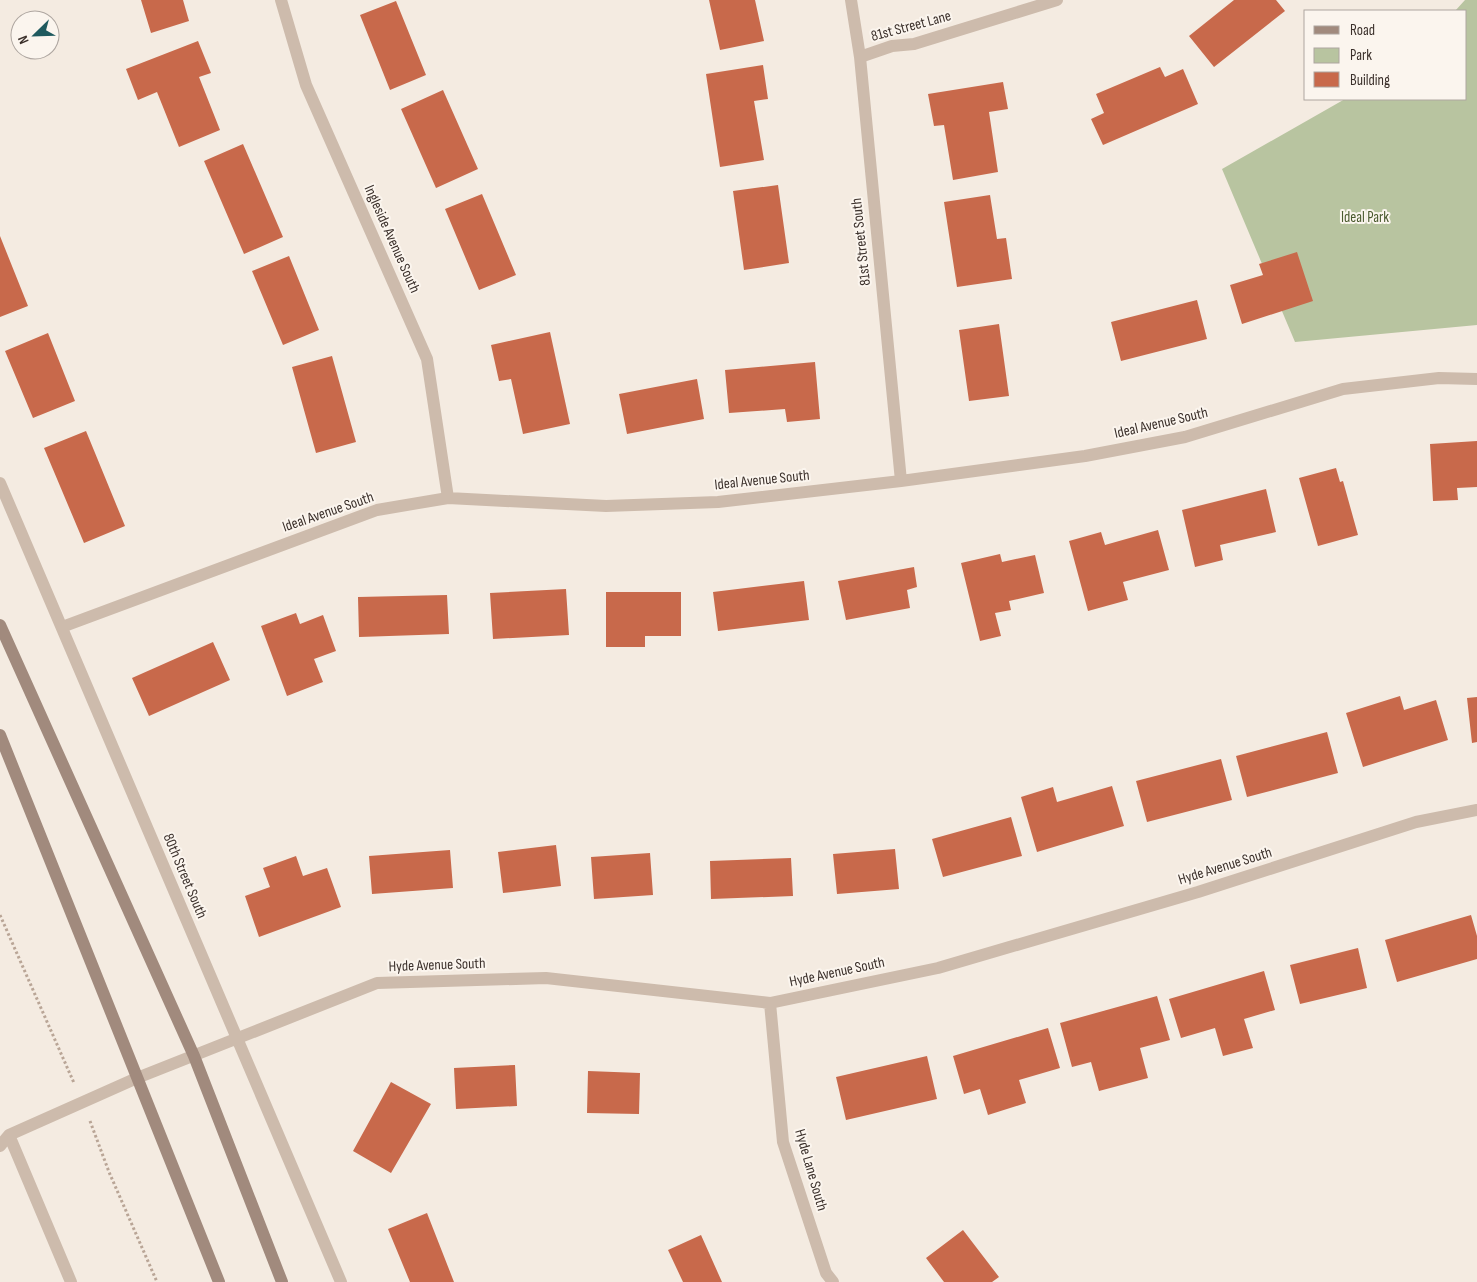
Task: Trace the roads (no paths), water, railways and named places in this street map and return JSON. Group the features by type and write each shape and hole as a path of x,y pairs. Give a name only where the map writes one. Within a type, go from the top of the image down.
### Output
{"main road":[{"path":"0,626 194,1056 282,1282"},
{"path":"0,660 12,655"},
{"path":"0,735 219,1282"}],"street":[{"name":"Ingleside Avenue South","path":"281,0 306,85 427,359 448,498"},
{"name":"81st Street South","path":"851,0 860,57 901,481"},
{"name":"81st Street Lane","path":"860,57 892,46 914,44 1057,0"},
{"name":"Ideal Avenue South","path":"62,627 377,510 448,498 606,506 708,502 901,481 1085,456 1186,437 1343,389 1439,378 1477,379"},
{"name":"80th Street South","path":"0,483 341,1282"},
{"name":"Hyde Avenue South","path":"7,1135 137,1078 377,984 546,978 770,1002 938,968 1198,892 1416,822 1477,810"},
{"name":"Hyde Lane South","path":"770,1002 783,1142 826,1273 833,1282"},
{"path":"0,1146 7,1135"},
{"path":"7,1135 71,1282"}],"park label":[{"name":"Ideal Park","path":"1365,217"}]}
